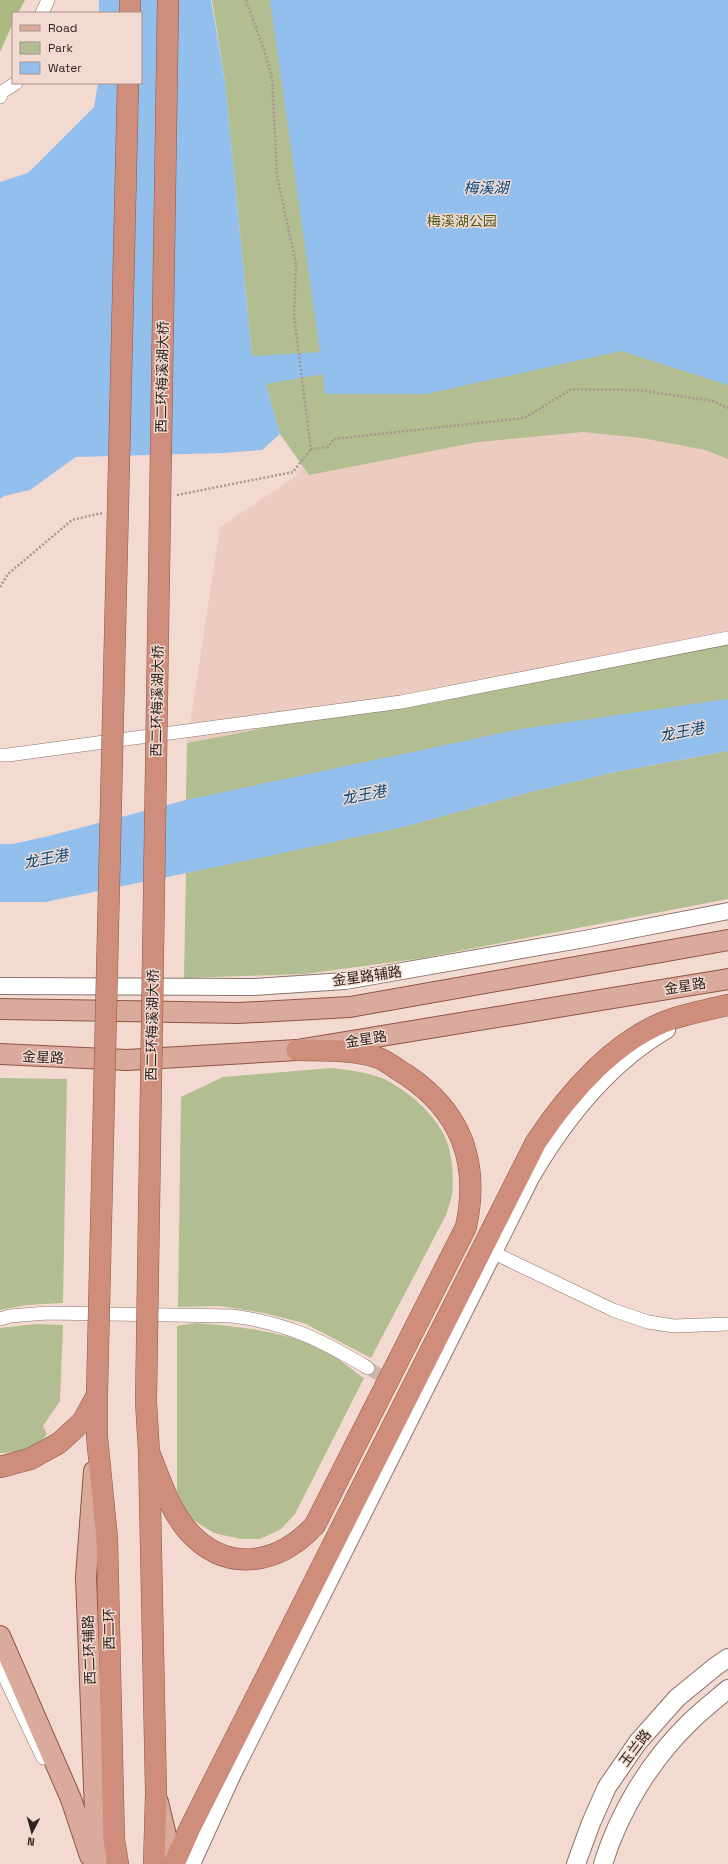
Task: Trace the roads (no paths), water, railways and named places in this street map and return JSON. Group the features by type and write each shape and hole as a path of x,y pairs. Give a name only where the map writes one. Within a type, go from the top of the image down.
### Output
{"highway":[{"path":"130,0 130,12"},
{"name":"西二环梅溪湖大桥","path":"149,1452 146,1402 168,0"},
{"path":"0,1467 30,1459 59,1443 83,1421 97,1394 128,84"},
{"path":"174,1864 190,1828 536,1142 570,1095 591,1072 619,1050 655,1027 674,1018 728,1005"},
{"path":"149,1452 174,1510 188,1531 215,1552 231,1558 246,1560 263,1558 282,1552 301,1540 314,1525 466,1227 470,1204 471,1183 468,1156 461,1136 440,1105 422,1085 378,1058 355,1051 298,1050"},
{"name":"西二环","path":"97,1394 97,1437 107,1538 114,1839 118,1864"},
{"path":"149,1452 156,1793 154,1864"}],"main road":[{"path":"0,1009 239,1013 350,1007 728,940"},
{"name":"金星路","path":"0,1054 127,1060 298,1050 728,979"},
{"name":"西二环辅路","path":"97,1437 86,1578 97,1864"},
{"path":"0,1636 71,1799 92,1864"},
{"name":"玉兰路","path":"576,1864 591,1823 607,1787 638,1742 677,1698 728,1658"},
{"name":"玉兰路","path":"603,1864 618,1827 639,1786 662,1754 689,1723 728,1689"},
{"path":"156,1793 174,1864"}],"street":[{"path":"42,12 48,0"},
{"path":"0,97 2,92 14,84"},
{"path":"0,755 401,702 728,638"},
{"name":"金星路辅路","path":"0,986 252,987 345,981 585,940 728,911"},
{"path":"192,1864 233,1774 415,1396 494,1253 538,1165 553,1141 581,1105 605,1079 654,1037 672,1026 706,1011"},
{"path":"494,1253 613,1310 648,1322 674,1326 728,1324"},
{"path":"0,1318 47,1314 232,1316 261,1320 292,1329 331,1346 368,1368"},
{"path":"0,1667 92,1864"}],"water":[{"name":"梅溪湖","path":"99,0 211,0 225,82 252,356 320,352 270,0 728,0 728,385 621,351 426,394 325,394 323,374 266,384 280,434 262,450 223,453 76,457 30,490 4,496 0,499 0,182 28,173 94,107 98,84 142,84 142,12 99,12"},
{"name":"龙王港","path":"728,699 728,751 616,772 531,792 403,827 264,857 45,902 0,902 0,844 12,844 45,837 186,800 521,729"}],"tunnel":[{"path":"368,1368 410,1393"}],"park label":[{"name":"梅溪湖公园","path":"462,221"}]}
